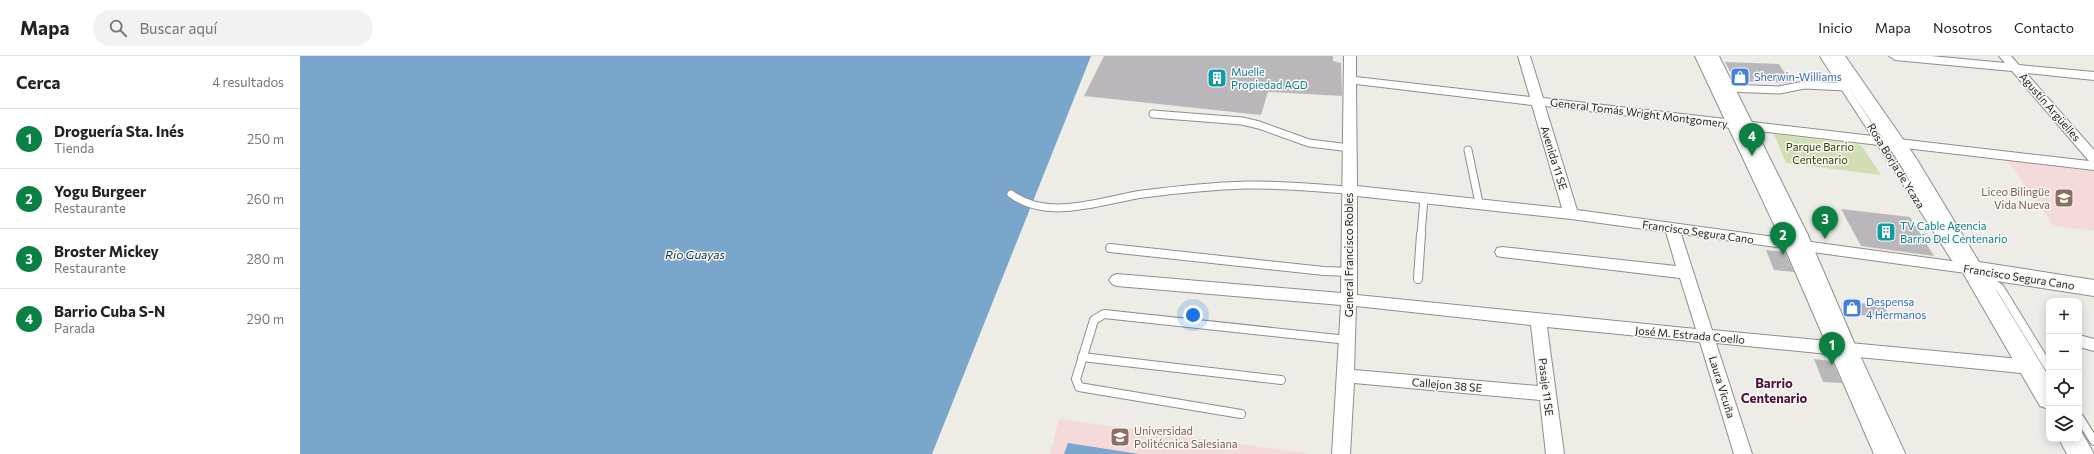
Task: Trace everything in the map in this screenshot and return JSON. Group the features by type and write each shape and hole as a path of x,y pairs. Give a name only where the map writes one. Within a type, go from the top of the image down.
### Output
{"main road":[{"path":"1704,56 1725,87 1803,247 1887,454"},
{"name":"Rosa Borja de Ycaza","path":"1836,56 1851,87 2040,368 2046,389"},
{"name":"Francisco Segura Cano","path":"1973,270 2094,288"},
{"path":"2074,442 2081,454"}],"street":[{"name":"General Francisco Robles","path":"1341,454 1347,376 1351,272 1349,190 1350,56"},
{"name":"Avenida 11 SE","path":"1524,56 1571,214"},
{"path":"1895,56 2094,76"},
{"name":"Agustín Argüelles","path":"2005,56 2094,158"},
{"name":"General Tomás Wright Montgomery","path":"1350,80 2094,166"},
{"name":"Francisco Segura Cano","path":"1349,190 1571,214 1973,270"},
{"name":"Laura Vicuña","path":"1672,228 1743,454"},
{"path":"1502,252 1686,273"},
{"name":"José M. Estrada Coello","path":"1117,280 1350,300 1538,320 2040,368"},
{"name":"Pasaje 11 SE","path":"1538,320 1555,454"},
{"path":"2082,335 2094,337"},
{"path":"2082,342 2094,345"},
{"name":"Callejon 38 SE","path":"1347,376 1547,394"}],"lane":[{"path":"1715,56 1725,87 1779,90 1804,85 1851,87"},
{"name":"Rosa Borja de Ycaza","path":"1824,56 1851,87"},
{"path":"1153,114 1242,121 1259,124 1309,143 1350,148"},
{"path":"1468,150 1478,203"},
{"path":"1011,194 1019,200 1028,203 1054,208 1068,208 1144,194 1246,185 1349,190"},
{"path":"1418,279 1424,198"},
{"path":"1110,248 1324,271 1351,272"},
{"path":"1240,414 1079,387 1076,379 1094,320 1104,314 1348,340"},
{"path":"1846,350 1901,454"},
{"path":"1082,357 1281,380"},
{"path":"2082,422 2094,441"}],"shaded area":[{"name":"Liceo Bilingüe Vida Nueva","path":"2007,160 2094,171 2094,231 2054,226"},
{"name":"Universidad Politécnica Salesiana","path":"1059,419 1311,454 1050,454"}],"green space":[{"name":"Parque Barrio Centenario","path":"1774,134 1861,145 1881,175 1786,163"}],"water":[{"name":"Río Guayas","path":"300,56 1091,56 932,454 300,454"},
{"path":"1068,443 1139,454 1064,454"}],"building":[{"name":"Muelle Propiedad AGD","path":"1104,56 1333,56 1333,61 1341,63 1342,96 1268,92 1261,115 1084,96"},
{"path":"1725,62 1779,64 1791,83 1735,81"},
{"name":"TV Cable Agencia Barrio Del Centenario","path":"1841,209 1910,217 1934,256 1861,246"},
{"path":"1766,250 1785,252 1794,272 1774,270"},
{"path":"1844,302 1884,305 1890,318 1850,314"},
{"path":"1814,359 1832,361 1842,383 1823,382"}],"place":[{"name":"Sherwin-Williams","path":"1740,77"},
{"name":"Muelle Propiedad AGD","path":"1217,78"},
{"name":"Barrio Cuba S-N","path":"1752,156"},
{"name":"Liceo Bilingüe Vida Nueva","path":"2064,198"},
{"name":"TV Cable Agencia Barrio Del Centenario","path":"1886,232"},
{"name":"Broster Mickey","path":"1825,239"},
{"name":"Yogu Burgeer","path":"1783,255"},
{"name":"Despensa 4 Hermanos","path":"1852,308"},
{"name":"Droguería Sta. Inés","path":"1832,365"},
{"name":"Universidad Politécnica Salesiana","path":"1120,437"}],"district":[{"name":"Barrio Centenario","path":"1774,390"}]}
